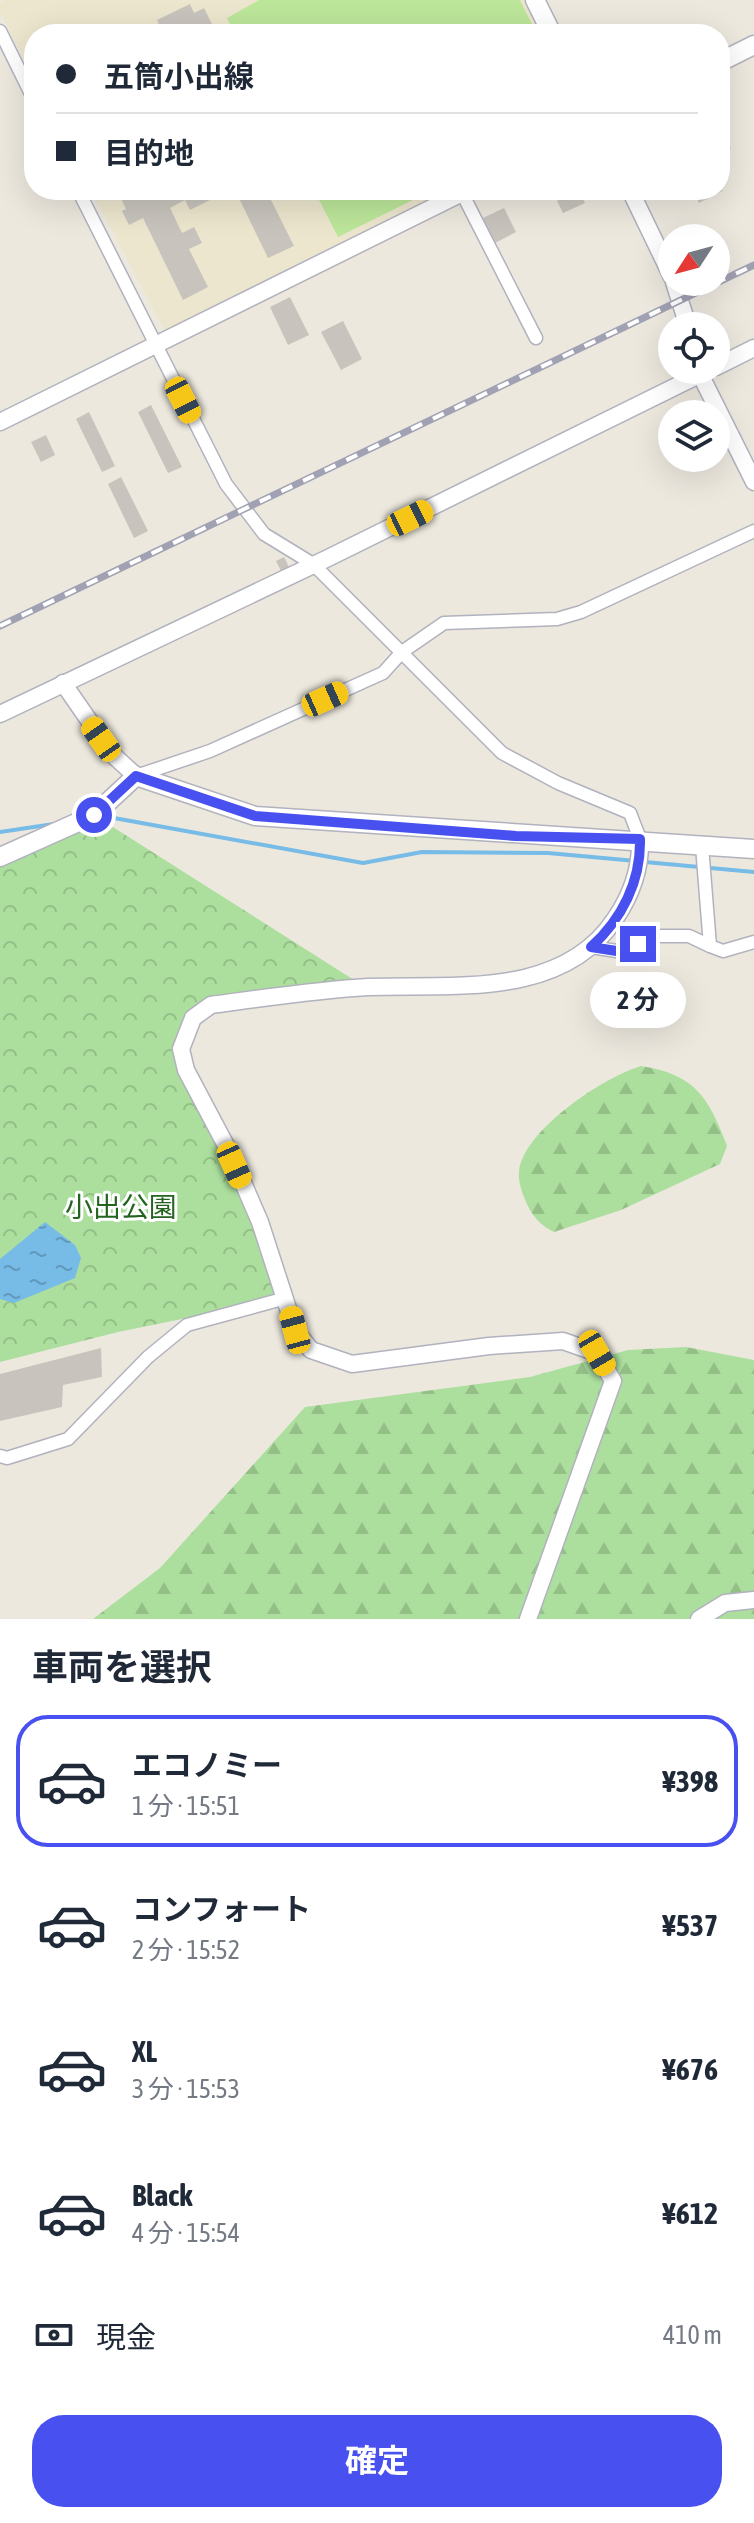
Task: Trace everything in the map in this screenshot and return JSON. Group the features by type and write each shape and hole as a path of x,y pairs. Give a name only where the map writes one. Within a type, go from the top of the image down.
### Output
{"main road":[{"path":"535,0 547,24"},
{"path":"730,57 754,45"},
{"path":"0,857 94,815 136,776 255,816 516,836 640,839 754,849"}],"street":[{"path":"0,31 24,80"},
{"path":"83,200 226,484 264,534 313,564 502,753 558,783 630,813 640,839 640,859 630,894 610,927 567,966 535,977 365,987 211,1005 193,1018 181,1049 186,1070 231,1155 286,1298 295,1330 311,1350 352,1364 489,1346 563,1341 597,1353 613,1381 528,1619"},
{"path":"0,422 447,200"},
{"path":"469,200 536,338"},
{"path":"635,200 658,249"},
{"path":"730,360 754,348"},
{"path":"0,714 678,384"},
{"path":"708,384 754,482"},
{"path":"63,683 113,755 136,776 210,751 383,673 402,652 444,623 557,619 581,612 754,531"},
{"path":"702,846 710,946"},
{"path":"591,947 623,952 654,936 689,936 723,951 754,942"},
{"path":"0,1456 7,1458 68,1439 148,1357 187,1325 286,1298"},
{"path":"699,1619 725,1603 754,1600"}],"shaded area":[{"path":"5,0 526,0 538,24 24,24 24,59 0,12 0,3"},
{"path":"96,200 431,200 168,337"}],"green space":[{"path":"259,0 520,0 532,24 230,24 227,18"},
{"path":"319,200 413,200 338,237"},
{"name":"小出公園","path":"94,815 365,987 211,1005 181,1049 286,1298 118,1332 0,1362 0,857"},
{"path":"641,1066 675,1075 698,1091 714,1114 727,1146 720,1164 621,1210 554,1232 549,1230 534,1216 522,1191 519,1172 524,1156 535,1139 568,1107 607,1081"},
{"path":"686,1347 754,1360 754,1619 93,1619 160,1568 305,1407 530,1377 628,1350"}],"water":[{"path":"45,1222 75,1245 81,1258 75,1278 14,1303 0,1299 0,1259"}],"building":[{"path":"190,4 194,13 204,8 212,24 159,24 157,20"},
{"path":"122,200 185,200 170,208 182,233 194,227 202,243 189,249 208,287 183,300 143,218 129,225 122,211 126,209"},
{"path":"185,200 210,200 190,210"},
{"path":"240,200 271,200 294,246 268,258"},
{"path":"584,200 585,203 563,213 557,201"},
{"path":"504,208 516,232 495,243 483,218"},
{"path":"290,297 309,335 288,345 270,307"},
{"path":"343,321 362,359 341,370 321,332"},
{"path":"151,405 182,467 168,473 138,412"},
{"path":"89,412 115,466 102,472 76,419"},
{"path":"46,435 55,455 41,462 31,442"},
{"path":"121,477 148,531 134,538 108,484"},
{"path":"284,557 289,567 281,571 276,561"},
{"path":"101,1348 102,1377 63,1385 62,1407 0,1421 0,1374"}],"waterway":[{"path":"98,820 114,818 363,863 422,852 548,853 636,861"},
{"path":"0,832 54,824"},
{"path":"645,862 754,872"}],"railway":[{"path":"0,626 754,265"}],"route":[{"path":"94,815 136,776 255,816 516,836 640,839 640,859 630,894 610,927 591,947 623,952 638,944"}]}
